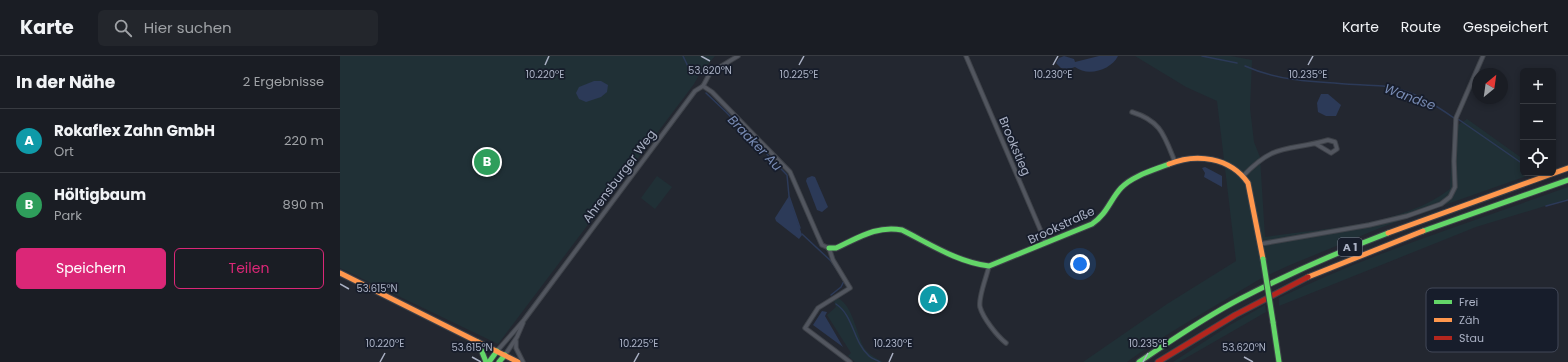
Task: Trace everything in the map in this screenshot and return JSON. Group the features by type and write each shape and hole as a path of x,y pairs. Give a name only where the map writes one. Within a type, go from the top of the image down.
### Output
{"main road":[{"name":"Brookstraße","path":"829,248 841,246 878,228 894,228 905,231 976,266 989,266 1097,221 1106,214 1120,191 1127,183 1175,162 1190,157 1204,157 1219,161 1243,176"},
{"name":"A 1","path":"1139,362 1196,324 1308,265 1376,237 1568,168"},
{"path":"1243,176 1251,189 1279,362"},
{"name":"A 1","path":"1158,362 1198,336 1260,301 1314,275 1381,247 1568,180"},
{"path":"340,273 518,362"},
{"path":"477,341 488,362 497,351"},
{"path":"499,362 505,355"}],"street":[{"name":"Ahrensburger Weg","path":"497,351 524,320 695,91 703,86 710,73 738,56"},
{"name":"Brookstieg","path":"966,56 1046,243"},
{"path":"1260,244 1370,225 1407,216 1441,204 1450,197 1455,187 1454,161 1456,118 1483,56"},
{"path":"703,86 712,92 790,172 822,245 829,248 833,260 850,288 818,308 805,328 850,362"},
{"path":"1132,112 1146,116 1158,125 1164,135 1175,162"},
{"path":"1243,176 1255,163 1270,153 1280,149 1333,141 1337,145 1337,150 1331,153 1316,144"},
{"path":"989,266 980,307 996,335 1006,343"},
{"name":"Ahrensburger Weg","path":"505,355 516,339 524,320"},
{"path":"516,339 516,348 522,362"}],"shaded area":[{"path":"340,56 715,56 699,75 694,84 498,344 340,268"},
{"path":"1135,56 1231,56 1252,60 1250,108 1254,142 1260,157 1265,237 1362,224 1410,211 1431,201 1450,189 1453,128 1467,119 1520,157 1520,176 1527,176 1385,226 1290,265 1260,279 1191,320 1152,344 1127,362 1083,362 1167,304 1236,261 1217,101 1186,87"},
{"path":"657,176 672,187 655,209 641,198"},
{"path":"1568,187 1568,199 1476,227 1279,306 1279,298 1385,252"},
{"path":"838,298 848,308 865,349 871,355 883,362 855,362 848,356 851,353 827,315 836,307 834,301"},
{"path":"1265,305 1266,312 1179,362 1173,362 1230,325"}],"water":[{"path":"1064,56 1074,59 1075,62 1099,56 1118,56 1110,65 1092,72 1080,70 1075,67 1069,69 1061,68 1056,63 1059,58"},
{"path":"594,81 601,81 608,85 607,92 601,97 586,102 579,99 576,93 579,87"},
{"path":"1321,94 1328,94 1341,105 1336,116 1326,116 1318,112 1317,103"},
{"path":"1205,167 1222,176 1222,187 1204,177 1205,173 1202,168"},
{"path":"812,176 815,177 828,207 822,212 817,210 806,181 807,178"},
{"path":"789,196 802,235 799,239 776,221 775,218"},
{"path":"822,311 827,312 825,316 843,347 813,325"}],"waterway":[{"name":"Braaker Au","path":"683,56 692,75"},
{"name":"Wandse","path":"1202,56 1237,63"},
{"name":"Wandse","path":"1245,66 1259,72 1289,79 1383,86 1398,89 1423,99 1454,118"},
{"name":"Braaker Au","path":"706,93 787,175 789,196 800,228"},
{"name":"Wandse","path":"1458,119 1520,162"},
{"name":"Wandse","path":"1546,206 1568,200"},
{"name":"Braaker Au","path":"802,234 831,261 840,274"},
{"name":"Braaker Au","path":"831,295 841,287 844,281"},
{"name":"Braaker Au","path":"836,304 846,315 864,350 870,357 880,362"}],"traffic: fast":[{"path":"829,248 836,248 868,233 884,229 902,230 955,257 989,266 1092,224 1101,216 1121,188 1131,180 1169,164"},
{"path":"1423,231 1568,180"},
{"path":"1139,362 1201,321 1240,299 1313,264 1388,233"},
{"path":"1263,259 1273,322"},
{"path":"1273,322 1279,362"},
{"path":"478,342 486,362"},
{"path":"489,362 497,351"},
{"path":"499,362 505,355"}],"traffic: slow":[{"path":"1169,164 1201,158 1222,163 1241,174 1248,183 1263,259"},
{"path":"1388,233 1568,168"},
{"path":"1308,277 1423,231"},
{"path":"340,273 518,362"}],"traffic: jam":[{"path":"1158,362 1235,315 1308,277"}],"place":[{"name":"Höltigbaum","path":"487,162"},
{"name":"Rokaflex Zahn GmbH","path":"933,299"}]}
